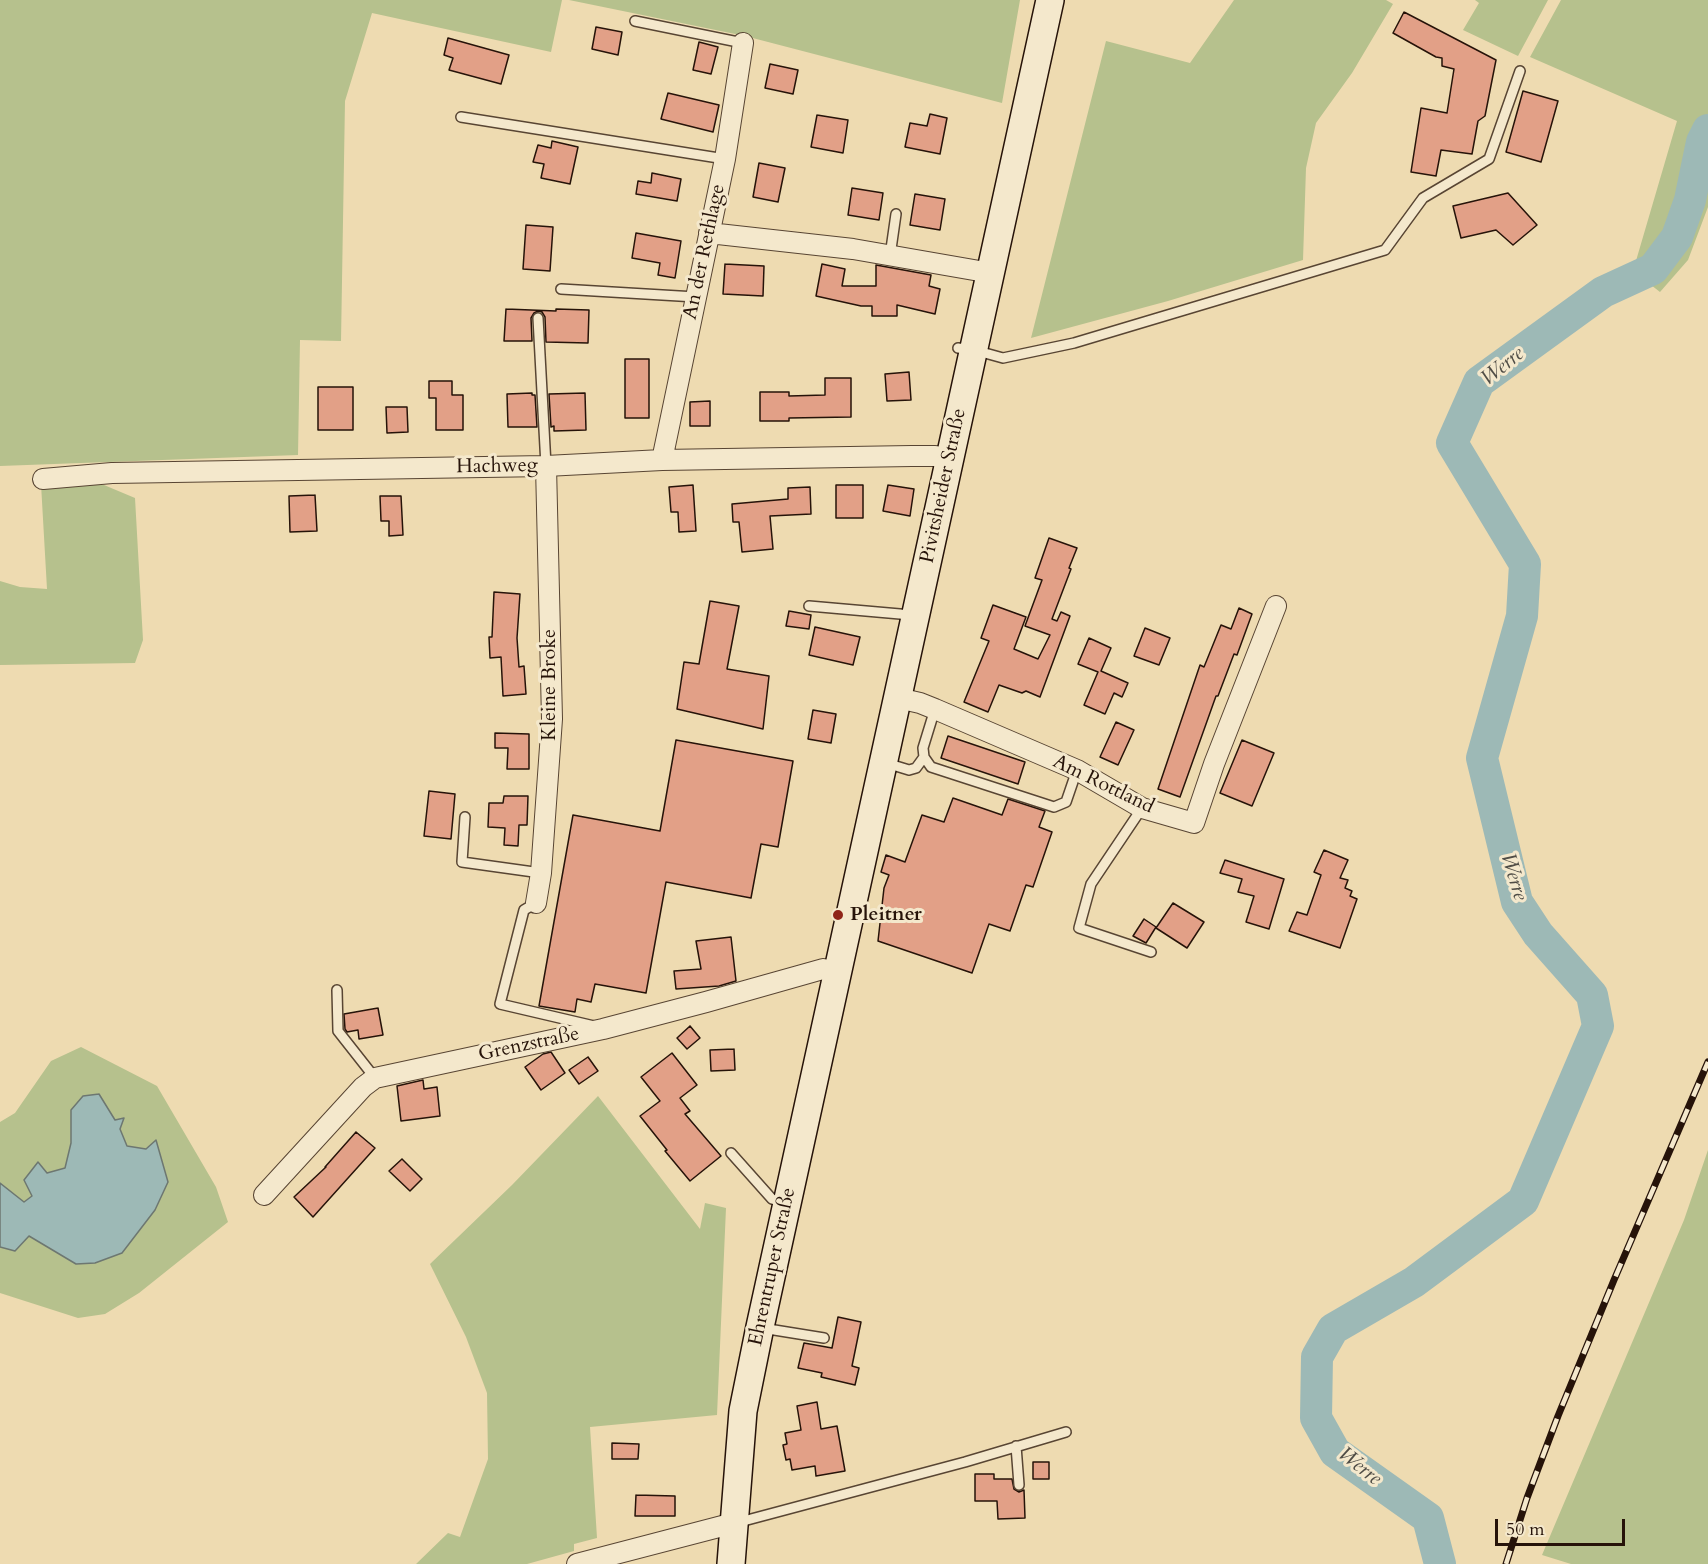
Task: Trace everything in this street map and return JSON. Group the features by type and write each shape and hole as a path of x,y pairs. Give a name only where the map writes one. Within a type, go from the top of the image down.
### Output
{"main road":[{"name":"Pivitsheider Straße","path":"837,972 884,762 894,697 916,617 950,460 966,349 991,273 1050,0"},
{"name":"Ehrentruper Straße","path":"731,1564 743,1411 837,972"}],"street":[{"name":"An der Rethlage","path":"662,460 725,159 743,43"},
{"path":"710,233 853,249 991,273"},
{"name":"Hachweg","path":"43,479 124,473 546,466 662,460 935,456 950,460"},
{"name":"Kleine Broke","path":"537,903 552,719 546,466"},
{"name":"Am Rottland","path":"894,697 935,709 1077,770 1142,808 1194,823 1214,764 1276,606"},
{"name":"Grenzstraße","path":"375,1078 603,1029 823,969 837,972"},
{"path":"264,1195 363,1087 375,1078"},
{"path":"577,1564 734,1523"}],"lane":[{"path":"635,21 743,43"},
{"path":"966,349 1003,358 1074,343 1385,249 1423,198 1489,159 1520,70"},
{"path":"461,117 725,159"},
{"path":"890,256 896,214"},
{"path":"561,289 696,297"},
{"path":"538,318 546,466"},
{"path":"809,606 916,617"},
{"path":"935,709 923,748 924,757 931,767 1054,807 1066,802 1077,770"},
{"path":"884,762 909,770 916,768 924,757"},
{"path":"1142,808 1091,884 1079,928 1151,952"},
{"path":"465,817 462,862 541,873"},
{"path":"537,903 524,910 500,1004 603,1029"},
{"path":"337,990 338,1031 375,1078"},
{"path":"731,1153 772,1199 787,1204"},
{"path":"760,1328 824,1338"},
{"path":"734,1523 965,1462 1066,1432"},
{"path":"1016,1446 1019,1485"}],"green space":[{"path":"0,0 562,0 551,52 372,13 345,101 341,341 300,340 298,455 0,466"},
{"path":"569,0 1020,0 1002,103 745,36"},
{"path":"1234,0 1386,0 1393,4 1352,73 1316,123 1306,168 1303,260 1168,301 1031,338 1106,41 1190,63"},
{"path":"1475,0 1548,0 1518,56 1463,30 1479,3"},
{"path":"1561,0 1708,0 1708,207 1688,260 1660,292 1633,271 1677,121 1530,57"},
{"path":"41,484 104,485 135,498 143,640 135,663 0,665 0,581 20,587 47,589"},
{"path":"81,1047 157,1086 216,1187 228,1222 139,1293 105,1314 78,1318 0,1293 0,1247 15,1251 29,1236 76,1264 159,1152 156,1140 146,1149 127,1146 115,1120 71,1110 71,1143 66,1168 47,1173 39,1163 32,1196 23,1202 0,1183 0,1122 15,1113 51,1061"},
{"path":"598,1096 700,1229 705,1203 726,1208 717,1415 590,1427 597,1538 574,1544 574,1551 527,1564 416,1564 448,1533 460,1537 488,1459 487,1393 466,1337 430,1264 512,1185"},
{"path":"1708,1150 1708,1564 1571,1564 1542,1555 1684,1220"}],"water":[{"path":"99,1094 115,1120 124,1118 120,1129 127,1146 146,1149 156,1140 168,1182 155,1210 122,1253 95,1263 76,1264 29,1236 15,1251 0,1247 0,1183 24,1202 32,1196 24,1180 38,1162 47,1173 65,1168 71,1143 71,1110 83,1096"}],"building":[{"path":"1404,12 1496,60 1485,116 1478,121 1472,154 1441,150 1436,176 1411,172 1421,108 1447,113 1454,69 1442,66 1442,58 1436,57 1393,33"},
{"path":"596,27 622,32 618,55 592,49"},
{"path":"448,38 509,55 501,84 449,70 453,58 444,55"},
{"path":"699,42 718,47 711,74 693,70"},
{"path":"770,64 798,70 793,94 765,88"},
{"path":"1523,91 1558,101 1541,162 1506,152"},
{"path":"668,93 719,105 713,132 661,119"},
{"path":"930,114 947,118 940,154 905,147 910,123 927,126"},
{"path":"817,115 848,120 843,153 811,147"},
{"path":"552,141 578,147 570,184 541,178 544,164 533,162 538,145 551,148"},
{"path":"759,163 785,168 778,202 753,197"},
{"path":"652,173 681,179 677,201 636,194 638,181 651,183"},
{"path":"852,188 883,193 879,220 848,215"},
{"path":"1508,193 1537,225 1513,245 1496,230 1461,238 1453,206"},
{"path":"915,194 945,199 940,230 910,225"},
{"path":"526,225 553,227 550,271 523,269"},
{"path":"636,233 681,241 675,278 658,275 660,263 632,258"},
{"path":"725,264 764,266 763,296 723,294"},
{"path":"822,264 845,269 842,286 876,286 876,265 931,275 929,286 940,289 935,314 897,305 897,316 872,316 872,306 861,306 816,296"},
{"path":"506,309 589,310 588,343 546,342 545,317 542,312 538,311 531,318 532,341 504,341"},
{"path":"625,359 649,359 649,418 625,418"},
{"path":"909,372 911,400 887,401 885,374"},
{"path":"825,378 851,378 851,417 760,421 760,392 789,392 789,396 825,395"},
{"path":"429,381 452,381 452,395 463,395 463,430 436,430 436,398 429,398"},
{"path":"318,387 353,387 353,430 318,430"},
{"path":"532,393 535,395 537,427 508,427 507,394"},
{"path":"585,393 586,430 554,431 554,426 551,427 549,394"},
{"path":"710,401 710,426 690,426 690,402"},
{"path":"386,407 407,407 408,432 387,433"},
{"path":"693,485 696,531 679,532 678,512 671,512 669,487"},
{"path":"836,485 863,485 863,518 836,518"},
{"path":"888,485 914,489 910,516 883,511"},
{"path":"810,487 811,514 770,516 773,549 742,552 739,522 733,522 732,504 788,499 788,488"},
{"path":"315,495 317,531 290,532 289,496"},
{"path":"380,496 401,496 403,535 389,536 389,521 381,521"},
{"path":"1049,538 1077,548 1052,619 1057,621 1061,612 1070,616 1040,697 1026,691 1022,693 999,685 988,712 964,702 989,641 981,638 993,605 1026,617 1014,649 1038,659 1050,635 1025,626 1042,580 1035,578"},
{"path":"494,592 520,594 517,638 519,667 524,666 526,694 503,696 501,657 490,658 489,637 492,637"},
{"path":"710,601 739,606 727,669 769,676 763,729 677,709 684,662 699,664"},
{"path":"1239,608 1252,614 1237,655 1234,654 1218,696 1216,696 1180,797 1158,789 1200,665 1204,667 1221,625 1231,629"},
{"path":"789,611 811,615 809,629 786,626"},
{"path":"815,627 860,637 853,665 809,655"},
{"path":"1145,628 1170,638 1159,665 1134,656"},
{"path":"1089,638 1111,648 1101,671 1128,683 1122,697 1114,693 1105,714 1084,705 1098,672 1078,664"},
{"path":"813,710 836,714 831,743 808,739"},
{"path":"1116,722 1134,730 1118,765 1100,757"},
{"path":"495,733 529,734 529,769 507,769 508,748 495,748"},
{"path":"948,736 1025,762 1018,784 941,758"},
{"path":"676,740 793,761 778,847 761,844 751,898 666,882 646,993 595,984 591,1002 577,999 575,1012 539,1006 573,815 660,831"},
{"path":"1242,740 1274,753 1252,806 1220,793"},
{"path":"429,791 455,794 451,839 424,836"},
{"path":"504,796 528,796 527,825 519,825 518,846 504,845 505,828 488,827 489,803 503,803"},
{"path":"953,798 1002,815 1008,799 1045,811 1039,827 1052,832 1033,887 1026,885 1010,931 989,924 972,973 878,941 884,888 889,875 881,872 886,855 905,862 922,815 944,822"},
{"path":"1324,850 1348,860 1340,878 1348,880 1345,888 1352,891 1350,896 1357,899 1340,948 1289,931 1297,912 1307,915 1321,875 1314,872"},
{"path":"1225,860 1284,879 1269,929 1246,922 1254,896 1238,892 1242,879 1220,873"},
{"path":"1173,903 1204,922 1187,948 1156,928"},
{"path":"1144,919 1156,927 1146,943 1133,936"},
{"path":"731,937 736,981 719,986 676,989 674,971 701,969 696,941"},
{"path":"378,1008 383,1035 359,1039 358,1030 347,1032 344,1014"},
{"path":"690,1026 700,1038 687,1049 677,1038"},
{"path":"734,1049 735,1070 711,1071 710,1050"},
{"path":"551,1052 565,1073 541,1090 525,1067 543,1054"},
{"path":"672,1053 697,1085 680,1098 690,1111 685,1114 721,1156 690,1181 640,1116 660,1101 641,1077"},
{"path":"588,1057 598,1071 579,1084 569,1070"},
{"path":"423,1080 424,1089 437,1087 440,1116 401,1121 397,1086"},
{"path":"356,1132 375,1148 313,1217 294,1197 326,1167"},
{"path":"402,1159 422,1179 410,1191 389,1171"},
{"path":"838,1317 861,1322 852,1366 859,1368 855,1385 821,1377 822,1373 798,1368 804,1343 832,1348"},
{"path":"817,1402 821,1429 837,1426 845,1471 816,1476 815,1466 792,1470 790,1459 786,1460 783,1445 787,1444 785,1433 801,1430 797,1406"},
{"path":"612,1443 639,1444 638,1459 612,1459"},
{"path":"1033,1462 1049,1462 1049,1479 1033,1479"},
{"path":"975,1474 994,1474 994,1479 1012,1479 1014,1489 1019,1492 1024,1490 1025,1518 998,1519 997,1501 975,1501"},
{"path":"636,1495 675,1496 675,1516 635,1516"}],"waterway":[{"name":"Werre","path":"1440,1564 1428,1518 1335,1452 1316,1418 1317,1357 1333,1329 1414,1282 1523,1201 1598,1026 1592,995 1538,934 1517,902 1482,758 1522,616 1525,564 1452,443 1479,382 1603,292 1653,269 1677,237 1690,200 1702,142 1708,130"}],"railway":[{"path":"1506,1564 1527,1498 1558,1416 1708,1062"}],"place":[{"name":"Pleitner","path":"838,915"}]}
